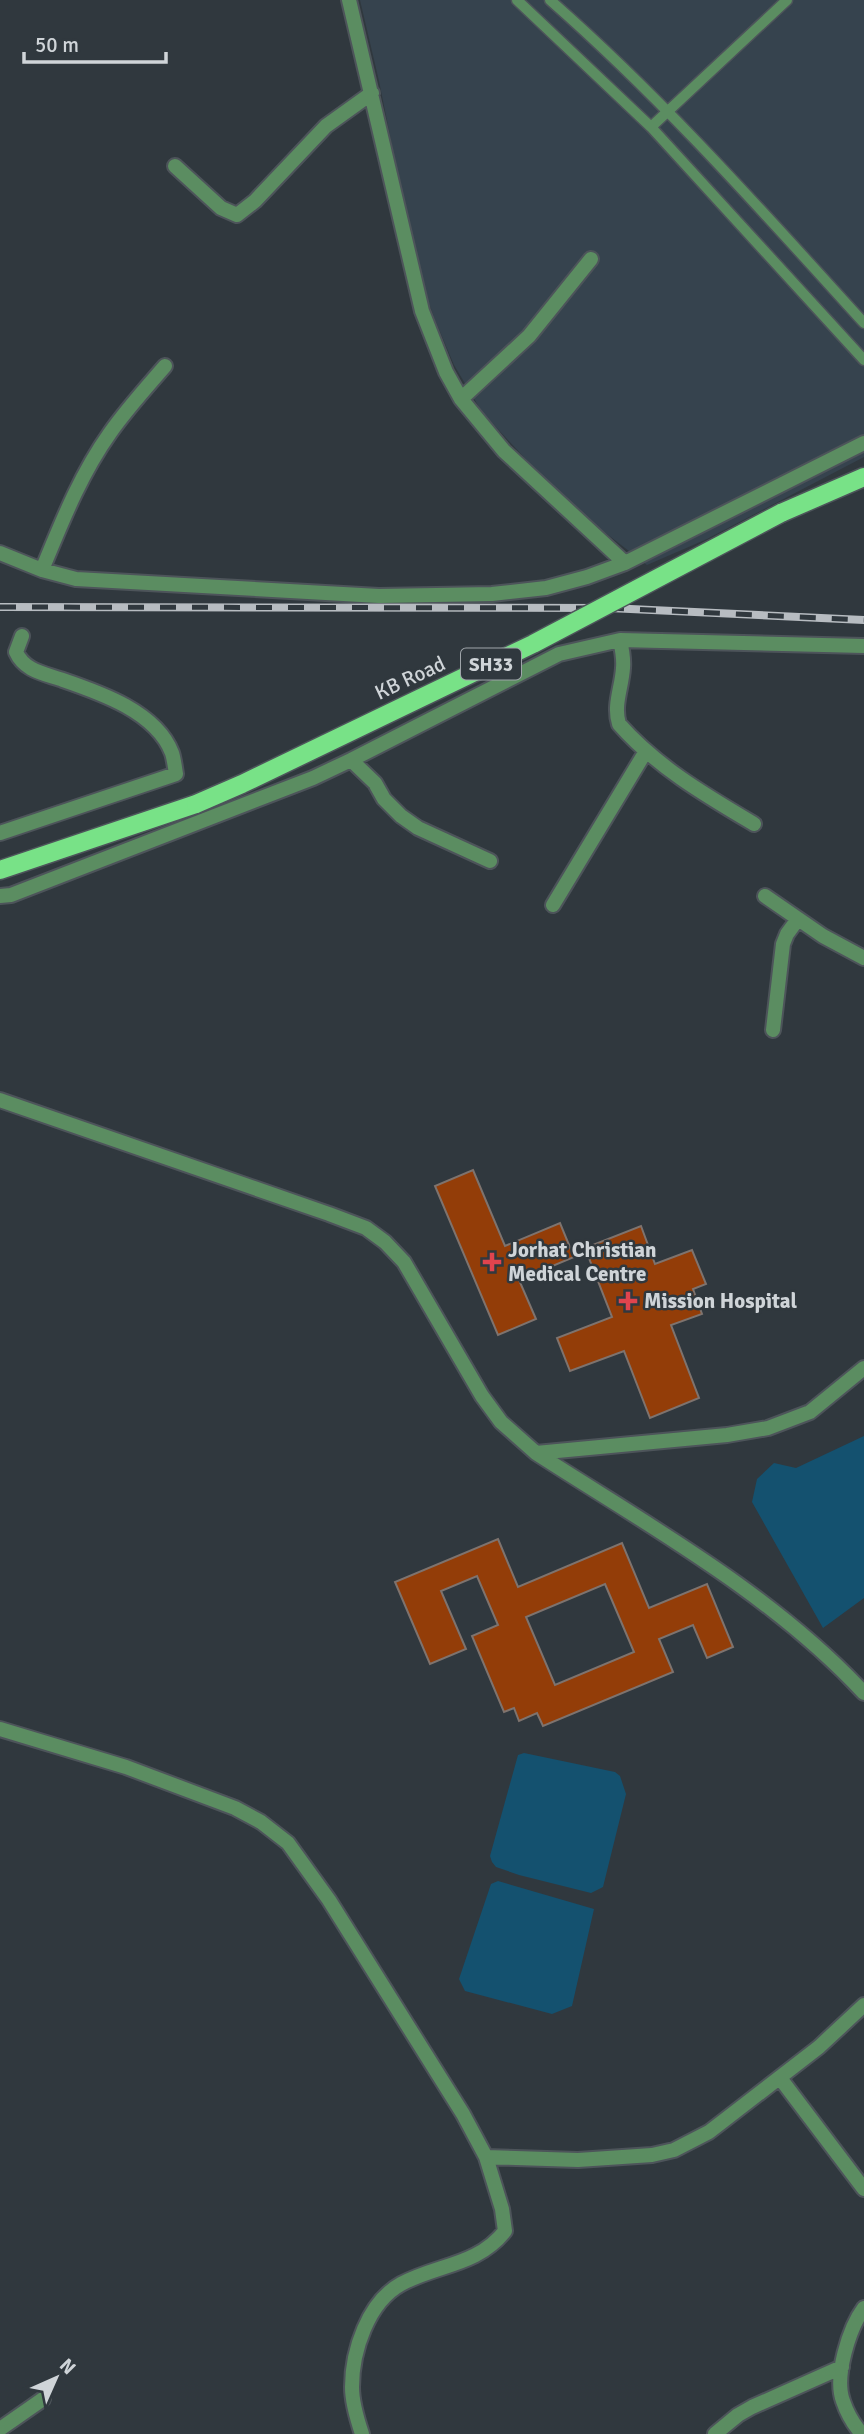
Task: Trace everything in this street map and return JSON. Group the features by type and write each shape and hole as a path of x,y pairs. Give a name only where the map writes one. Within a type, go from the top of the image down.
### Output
{"main road":[{"name":"KB Road","path":"0,870 196,804 242,784 533,645 781,513 864,477"}],"street":[{"path":"349,0 373,93 422,311 441,362 461,399 504,451 625,563"},
{"path":"175,166 221,208 237,215 255,201 326,126 373,93"},
{"path":"461,399 529,336 592,259"},
{"path":"42,570 69,506 96,455 122,417 165,366"},
{"path":"0,553 42,570 76,579 107,582 379,596 523,591 570,582 625,563 864,443"},
{"path":"0,833 176,775 172,752 159,734 129,708 107,695 33,670 21,663 16,652 22,636"},
{"path":"620,640 623,669 617,716 619,724 646,751 687,783 754,824"},
{"path":"0,896 10,895 288,788 351,760 559,654 620,640 864,646"},
{"path":"553,905 646,751"},
{"path":"351,760 375,783 384,799 401,816 418,828 490,861"},
{"path":"765,896 864,958"},
{"path":"774,1030 783,944 798,919"},
{"path":"0,1100 366,1228 385,1242 404,1262 482,1396 501,1422 536,1453 742,1586 815,1643 864,1693"},
{"path":"536,1453 727,1435 768,1428 810,1412 864,1368"},
{"path":"0,1730 126,1767 235,1808 261,1822 288,1843 329,1900 486,2157 502,2208 505,2231 494,2245 481,2253 401,2284 383,2298 372,2314 355,2360 352,2388 362,2434"},
{"path":"486,2157 578,2160 652,2155 674,2150 709,2132 780,2078 864,2005"},
{"path":"780,2078 864,2189"},
{"path":"862,2434 842,2399 842,2367 854,2322 864,2308"},
{"path":"715,2434 752,2407 842,2367"},
{"path":"0,2429 43,2399"}],"lane":[{"path":"550,0 592,36 668,111 864,323"},
{"path":"651,127 787,0"},
{"path":"519,1 651,127 864,360"}],"shaded area":[{"path":"360,0 864,0 864,457 707,539 647,565 594,524 531,465 482,412 454,365 417,269"}],"water":[{"path":"864,1436 864,1598 823,1628 752,1502 757,1479 774,1463 796,1468"},
{"path":"524,1753 615,1772 620,1776 626,1794 603,1887 591,1893 519,1875 496,1867 492,1862 490,1856 518,1755"},
{"path":"498,1881 594,1909 572,2006 552,2014 465,1991 459,1979 491,1884"}],"building":[{"path":"473,1170 505,1246 560,1223 574,1257 519,1280 536,1319 498,1335 435,1186"},
{"path":"641,1226 655,1264 692,1250 706,1284 693,1289 702,1314 671,1325 699,1398 650,1418 624,1351 570,1371 557,1338 612,1317 585,1248"},
{"path":"498,1539 518,1587 622,1543 649,1608 707,1584 733,1647 707,1658 693,1625 659,1639 673,1672 543,1726 537,1713 519,1721 514,1708 504,1712 472,1636 498,1625 477,1576 441,1591 466,1649 430,1664 395,1582","holes":["605,1584 634,1652 555,1685 526,1617"]}],"railway":[{"path":"0,607 609,608 864,620"}],"place":[{"name":"Jorhat Christian Medical Centre","path":"492,1262"},
{"name":"Mission Hospital","path":"628,1301"}]}
